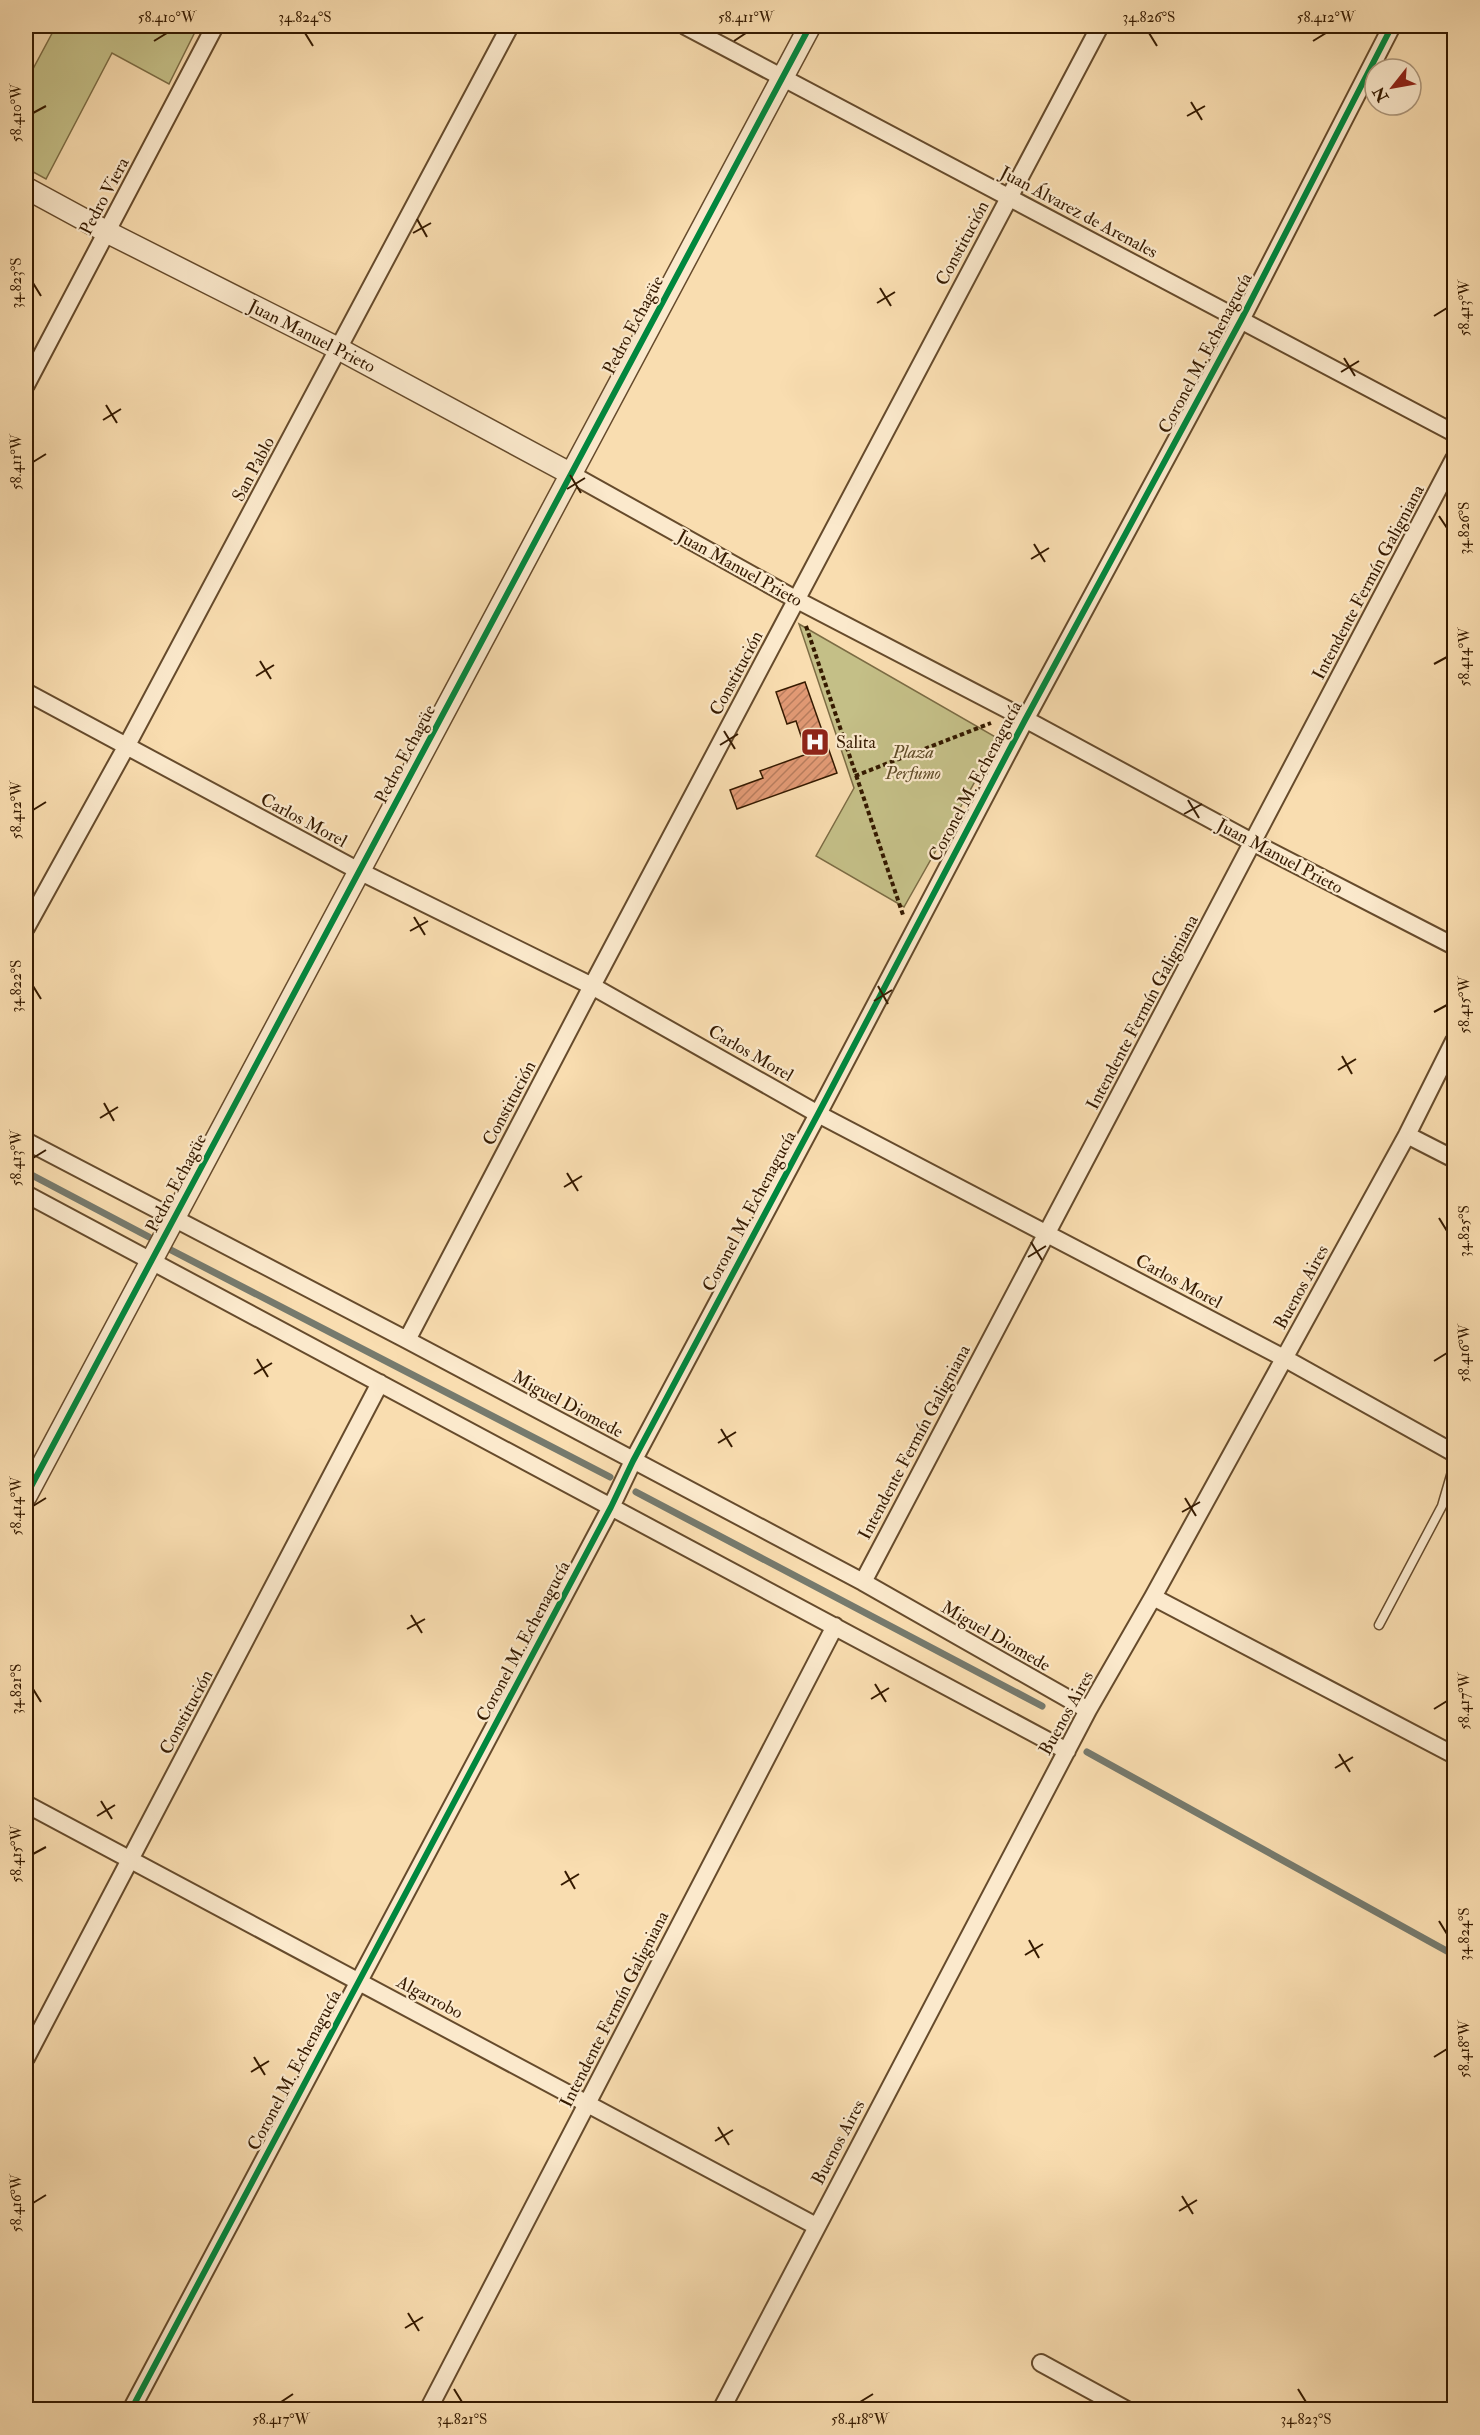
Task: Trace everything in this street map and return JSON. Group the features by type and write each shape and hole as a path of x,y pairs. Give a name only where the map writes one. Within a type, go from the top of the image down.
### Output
{"street":[{"name":"Pedro Viera","path":"26,385 215,26"},
{"name":"San Pablo","path":"26,928 126,747 510,26"},
{"name":"Juan Álvarez de Arenales","path":"684,26 1455,433"},
{"name":"Pedro Echagüe","path":"26,1496 810,26"},
{"name":"Constitución","path":"407,1340 1100,26"},
{"name":"Coronel M. Echenagucía","path":"131,2409 818,1114 910,936 1019,716 1241,320 1392,26"},
{"name":"Juan Manuel Prieto","path":"26,188 107,232 339,349 571,474 797,600 1019,716 1254,843 1455,946"},
{"name":"Intendente Fermín Galigniana","path":"863,1582 1455,459"},
{"name":"Carlos Morel","path":"26,692 359,871 592,986 818,1114 1284,1358 1455,1453"},
{"name":"Buenos Aires","path":"722,2409 1088,1710 1153,1597 1407,1135 1455,1041"},
{"path":"1407,1135 1455,1159"},
{"name":"Miguel Diomede","path":"26,1141 172,1220 407,1340 863,1582 1088,1710"},
{"path":"26,1194 1067,1750"},
{"name":"Constitución","path":"26,2058 380,1383"},
{"path":"1153,1597 1344,1699 1455,1755"},
{"name":"Intendente Fermín Galigniana","path":"428,2409 835,1626"},
{"name":"Algarrobo","path":"26,1804 132,1858 358,1982 588,2102 816,2226"},
{"path":"1041,2363 1127,2409"}],"lane":[{"path":"1379,1625 1442,1506 1455,1465"}],"path":[{"path":"797,600 910,936"},
{"path":"855,776 1019,716"}],"green space":[{"path":"56,26 198,26 169,84 112,53 46,179 26,168 26,82"},
{"name":"Plaza Perfumo","path":"799,624 999,739 904,907 816,856 854,788"}],"building":[{"name":"Salita","path":"805,682 837,773 737,809 730,790 763,778 760,771 807,754 796,721 787,724 776,692"}],"waterway":[{"path":"26,1172 149,1237"},
{"path":"171,1250 610,1477"},
{"path":"636,1492 1042,1706"},
{"path":"1087,1752 1454,1955"}],"cycle path":[{"path":"26,1496 810,26"},
{"path":"131,2410 611,1507 633,1461 1025,720 1241,320 1392,26"}],"place":[{"name":"Salita","path":"815,742"}]}
